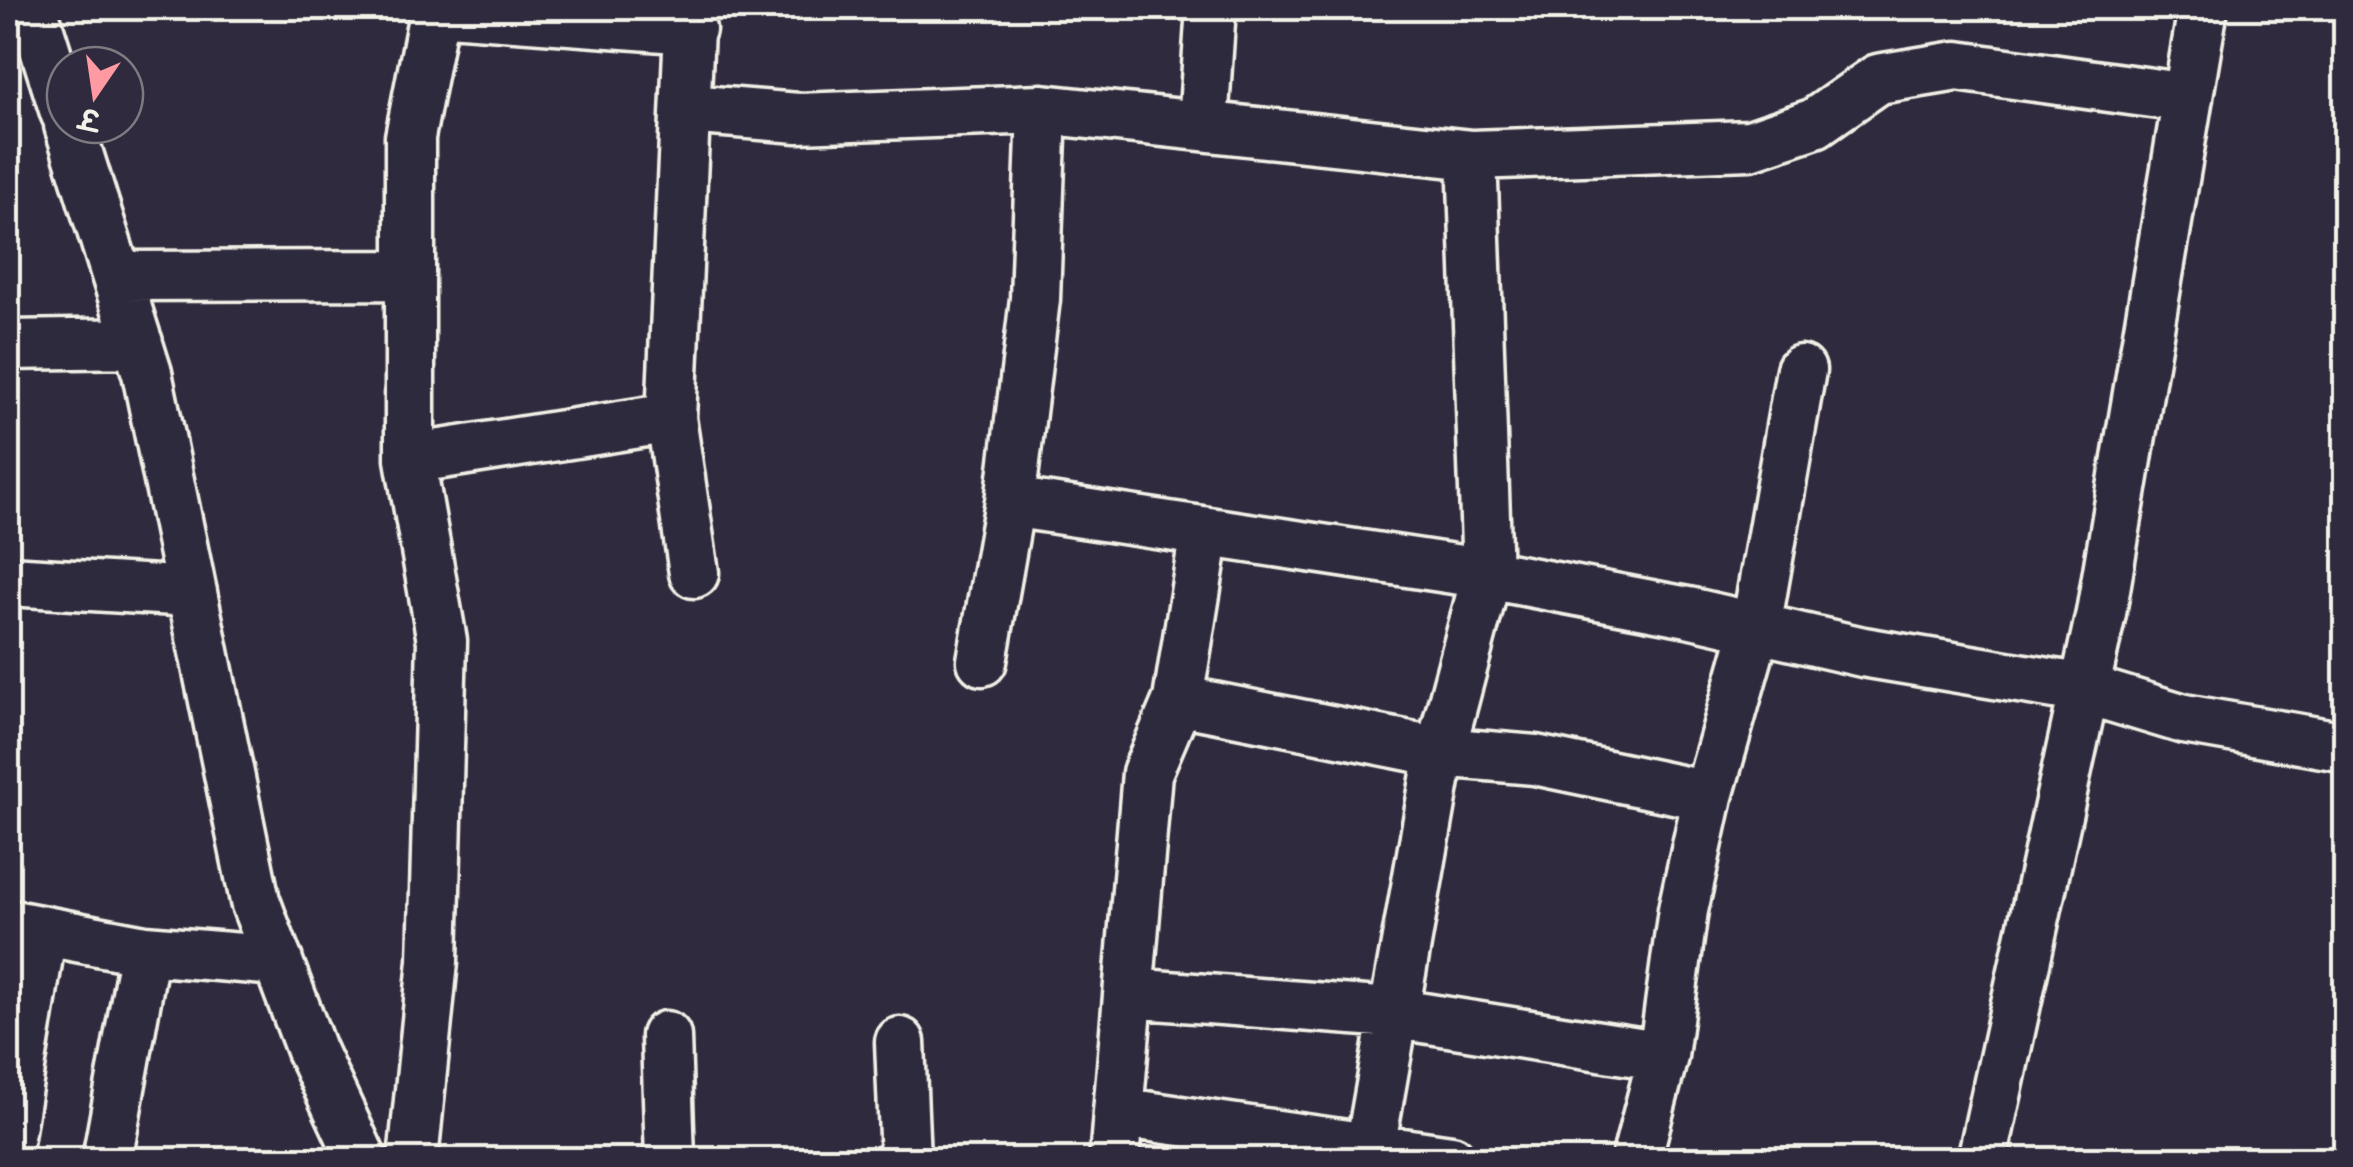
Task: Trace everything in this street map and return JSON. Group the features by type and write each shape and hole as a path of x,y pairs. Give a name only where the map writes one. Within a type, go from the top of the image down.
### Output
{"street":[{"path":"32,8 45,49"},
{"path":"413,1160 433,961 442,641 410,458 410,137 435,8 690,18 671,418 694,574"},
{"path":"1203,124 1211,8"},
{"path":"1982,1160 2085,689 2202,8"},
{"path":"688,110 798,118 1042,109 1472,155 1750,145 1815,124 1878,79 1957,66 2188,98"},
{"path":"982,662 1010,502 1035,299 1042,109"},
{"path":"75,145 138,343 255,901 311,1050 362,1160"},
{"path":"1370,1148 1440,752 1488,574 1472,155"},
{"path":"116,276 408,274"},
{"path":"8,344 138,343"},
{"path":"1636,1160 1663,1056 1684,910 1708,796 1756,628 1801,370"},
{"path":"410,458 671,418"},
{"path":"1010,502 1488,574 1863,652 2085,689 2184,719 2346,747"},
{"path":"1114,1160 1147,773 1178,700 1206,532"},
{"path":"8,581 192,592"},
{"path":"1178,700 1440,752 1535,760 1708,796"},
{"path":"8,1143 25,928 144,950 278,962"},
{"path":"107,1160 144,950"},
{"path":"1130,993 1392,1013 1663,1056"},
{"path":"666,1036 670,1160"},
{"path":"900,1042 905,1160"},
{"path":"1118,1112 1451,1160"}]}
